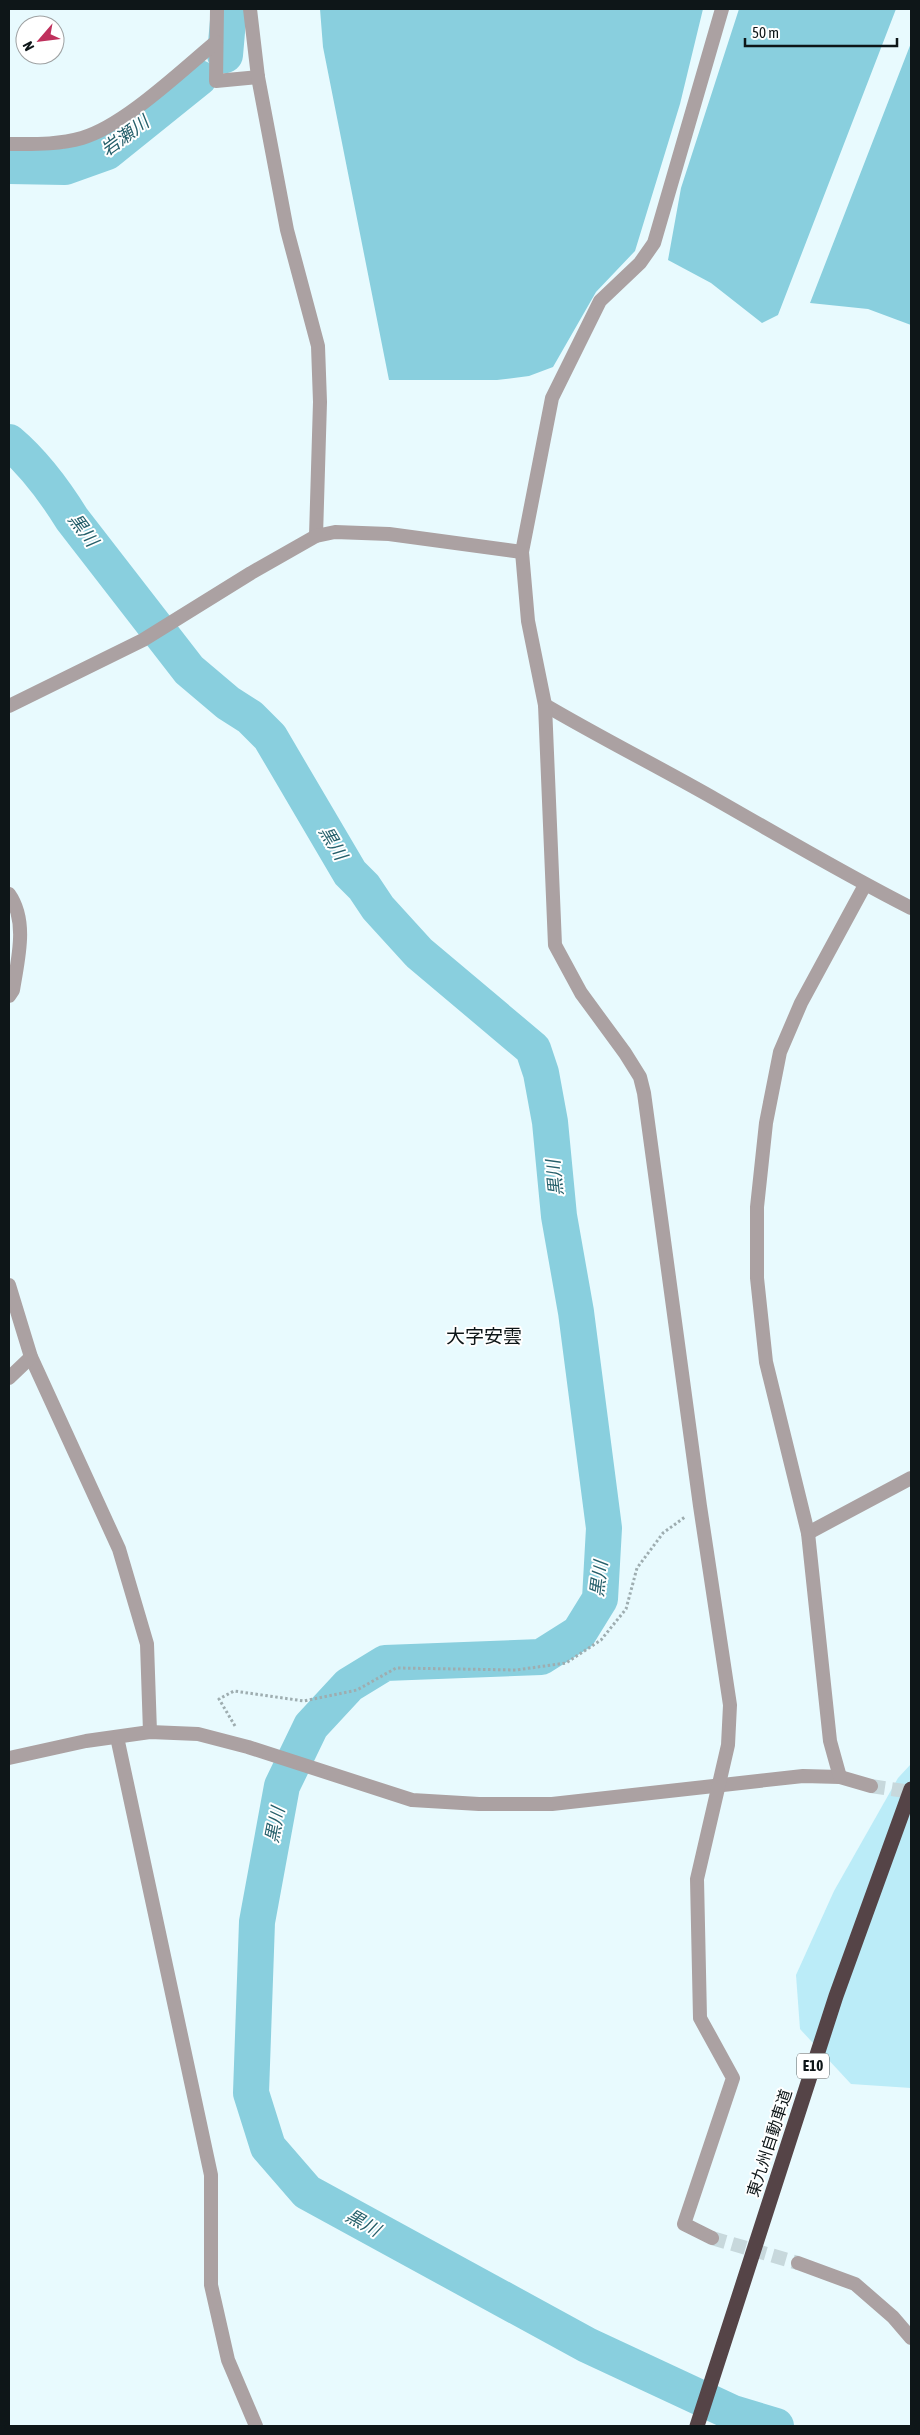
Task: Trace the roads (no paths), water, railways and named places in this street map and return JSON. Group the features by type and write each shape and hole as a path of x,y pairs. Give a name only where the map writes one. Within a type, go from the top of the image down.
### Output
{"highway":[{"name":"東九州自動車道","path":"697,2426 836,1996 911,1789"}],"street":[{"path":"217,9 216,81 258,77"},
{"path":"250,9 258,77 287,230 318,346 320,402 316,536"},
{"path":"712,2238 684,2224 732,2078 700,2018 697,1879 728,1745 730,1705 700,1506 644,1093 640,1077 625,1053 581,993 555,945 545,705 528,622 522,552 552,398 600,301 640,263 654,243 722,9"},
{"path":"9,144 43,144 82,138 122,119 216,42"},
{"path":"9,706 143,640 250,573 316,536 335,532 389,534 522,552"},
{"path":"545,705 600,738 714,798 866,885 911,908"},
{"path":"840,1777 830,1741 808,1533 766,1362 757,1278 757,1207 766,1123 780,1052 801,1003 866,885"},
{"path":"9,894 15,903 21,939 13,990 9,996"},
{"path":"9,1285 31,1357 119,1549 147,1644 150,1732"},
{"path":"9,1378 31,1357"},
{"path":"808,1533 911,1478"},
{"path":"9,1758 150,1732 198,1734 248,1747 412,1800 479,1804 552,1804 803,1776 840,1777 871,1786"},
{"path":"117,1737 211,2175 211,2285 228,2360 256,2426"},
{"path":"798,2263 855,2284 893,2317 911,2338"}],"waterway":[{"name":"岩瀬川","path":"225,55 229,9"},
{"name":"岩瀬川","path":"9,166 65,167 107,152 199,78"},
{"name":"黒川","path":"9,442 44,478 72,519 189,670 228,703 250,717 270,737 350,873 364,887 378,908 419,953 533,1049 541,1073 550,1122 559,1216 576,1312 604,1528 600,1599 579,1633 541,1657 385,1663 349,1685 311,1726 282,1786 257,1922 251,2093 268,2147 307,2192 587,2345 733,2413 776,2426"}],"tunnel":[{"path":"871,1786 911,1792"},
{"path":"712,2238 798,2263"}],"district":[{"name":"大字安雲","path":"484,1336"}]}
